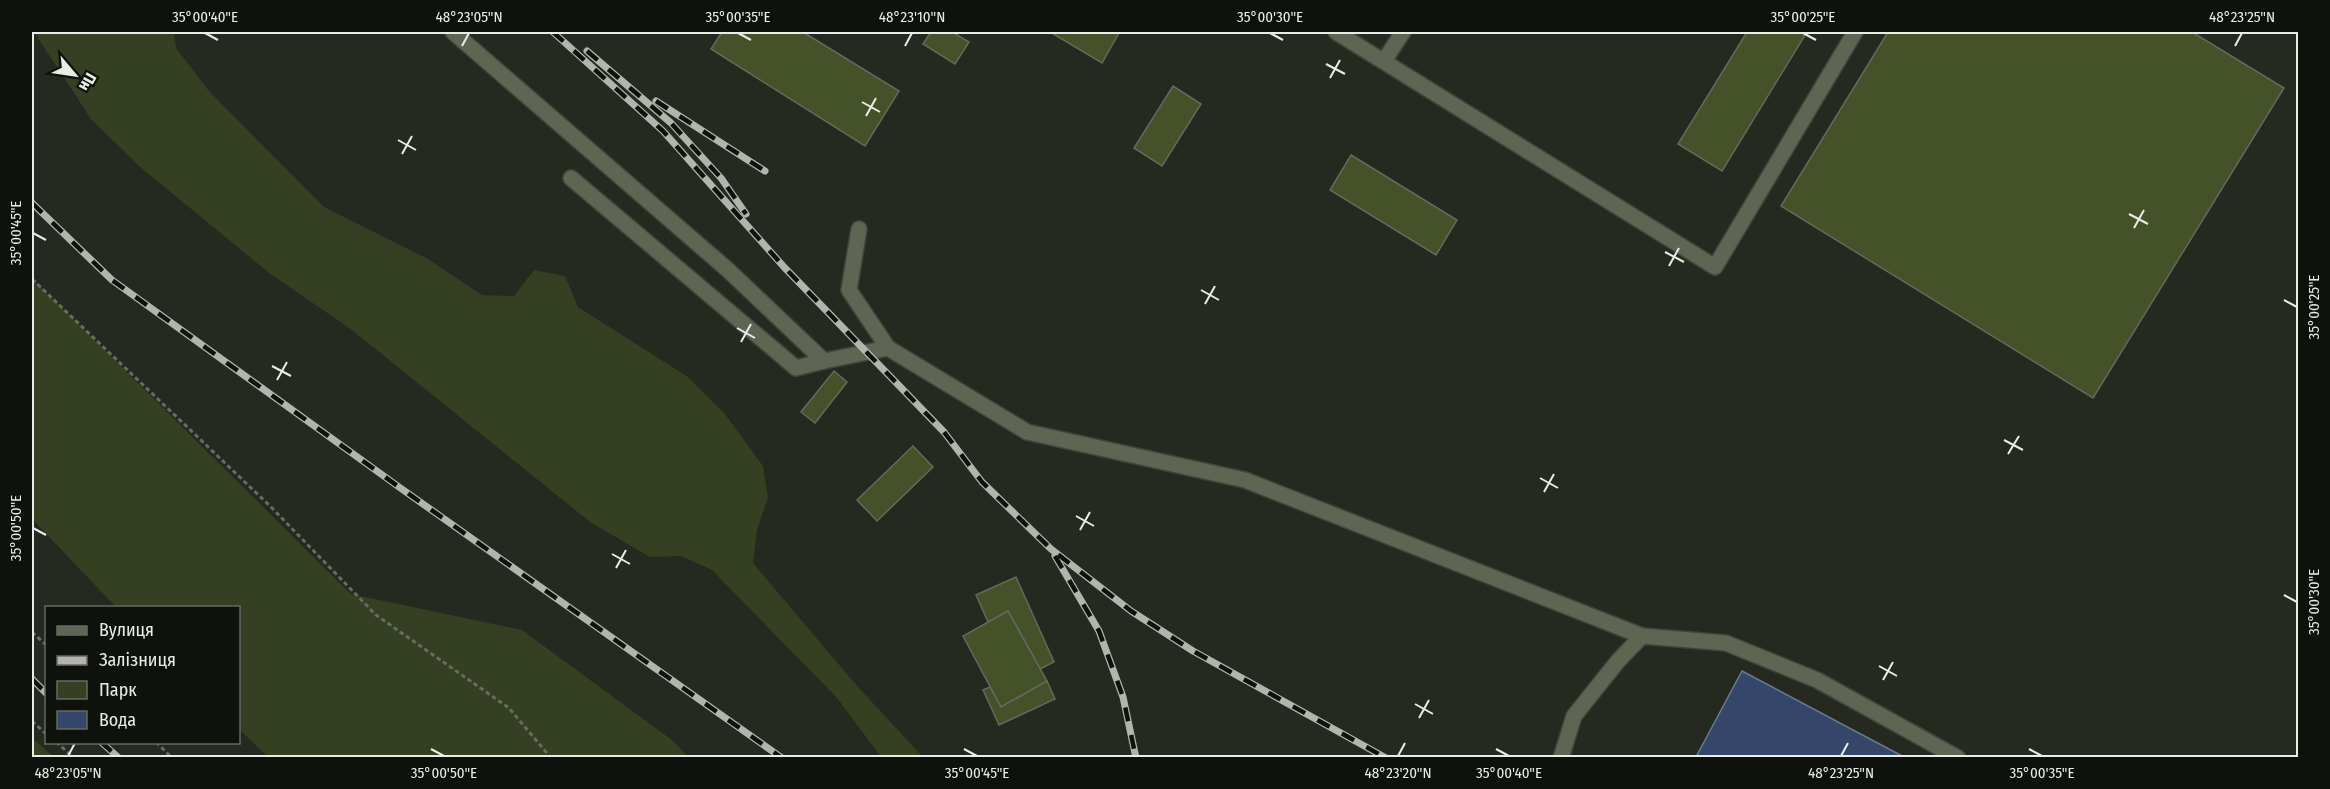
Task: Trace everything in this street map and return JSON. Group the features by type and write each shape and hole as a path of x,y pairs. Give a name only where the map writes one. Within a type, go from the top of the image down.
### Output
{"lane":[{"path":"453,32 728,270 824,361"},
{"path":"1336,32 1715,267 1855,32"},
{"path":"1384,61 1403,32"},
{"path":"571,178 796,368 888,348"},
{"path":"859,229 849,290 888,348 1027,432 1245,480 1642,636 1726,643 1816,680 1958,758"},
{"path":"1561,758 1574,716 1618,661 1642,636"}],"path":[{"path":"32,279 269,505 376,615 509,708 551,758"},
{"path":"32,632 45,644"},
{"path":"32,722 45,733"},
{"path":"58,744 74,758"},
{"path":"158,744 172,758"}],"green space":[{"path":"34,32 174,32 176,48 209,91 324,207 428,259 482,295 514,296 534,270 565,276 578,307 688,377 725,414 763,466 768,498 757,529 753,563 858,687 923,757 881,757 837,698 712,570 681,556 650,557 590,522 352,330 269,273 139,166 91,119"},
{"path":"32,278 351,594 522,630 672,740 688,757 268,757 240,730 240,606 115,606 32,519"},
{"path":"32,738 54,757 32,757"}],"water":[{"path":"1742,671 1904,757 1696,757"}],"building":[{"path":"722,32 803,32 899,91 865,146 711,49"},
{"path":"931,32 952,32 969,42 955,64 923,44"},
{"path":"1050,32 1116,32 1119,33 1102,63"},
{"path":"1747,32 1807,32 1722,171 1678,144"},
{"path":"1888,32 2192,32 2284,88 2093,398 1781,206"},
{"path":"1173,86 1201,104 1162,166 1134,148"},
{"path":"1351,155 1457,220 1436,255 1330,190"},
{"path":"834,371 847,382 815,423 801,412"},
{"path":"913,446 933,467 877,521 857,500"},
{"path":"1016,577 1054,662 1040,669 1008,611 988,622 976,595"},
{"path":"1008,611 1047,681 1001,707 963,636"},
{"path":"1047,681 1055,699 999,725 983,690 990,687 1001,707"}],"railway":[{"path":"553,32 663,131 784,267 944,432 982,482 1051,549 1131,611 1193,651 1386,758"},
{"path":"587,51 671,123 721,178 746,214"},
{"path":"656,101 765,171"},
{"path":"32,203 112,280 399,487 782,758"},
{"path":"1055,556 1099,631 1123,697 1136,758"},
{"path":"32,679 45,692"},
{"path":"103,744 119,758"}]}
